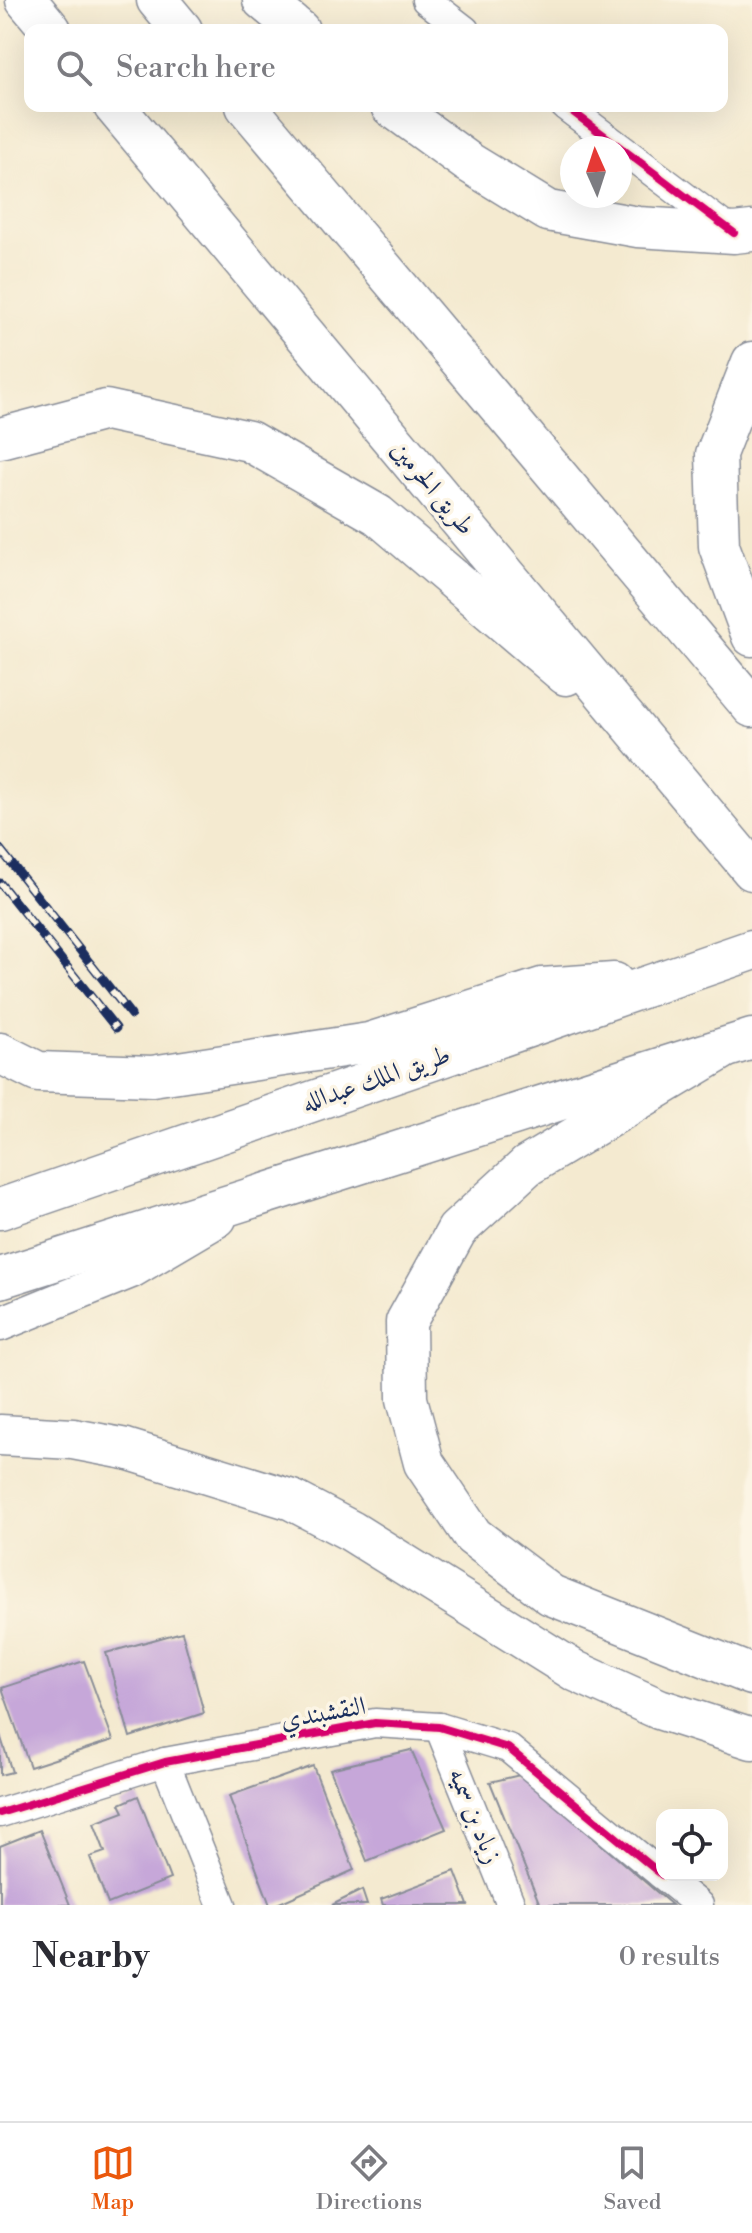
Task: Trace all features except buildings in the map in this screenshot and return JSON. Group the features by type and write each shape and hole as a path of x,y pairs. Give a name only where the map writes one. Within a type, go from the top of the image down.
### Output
{"highway":[{"path":"26,0 46,24"},
{"path":"157,0 177,24"},
{"path":"263,0 292,24"},
{"name":"طريق الحرمين","path":"119,112 752,870"},
{"path":"251,112 752,707"},
{"path":"399,112 468,162 548,211 638,227 743,232"},
{"path":"752,362 716,454 719,546 752,636"},
{"path":"0,438 106,410 249,441 378,515 651,748"},
{"name":"طريق الملك عبدالله","path":"0,1209 752,950"},
{"path":"0,1053 38,1072 152,1076 369,1043 542,988 666,980"},
{"path":"0,1278 736,1044"},
{"path":"736,1044 527,1166 457,1230 406,1322 407,1399 424,1463 473,1536 551,1595 752,1675"},
{"path":"0,1435 73,1439 126,1449 292,1500 351,1531 575,1671 659,1709 752,1739"}],"main road":[{"path":"0,1196 154,1155"},
{"path":"0,1324 131,1271 252,1199"}],"street":[{"path":"426,0 457,24"},
{"path":"573,112 743,232"},
{"name":"النقشبندي","path":"0,1813 165,1762 375,1723 439,1727 508,1748 656,1870"},
{"name":"زياد بن سميه","path":"439,1727 511,1905"},
{"path":"165,1762 222,1905"},
{"name":"النقشبندي","path":"669,1881 699,1905"}],"railway":[{"path":"0,849 131,1015"},
{"path":"0,883 116,1028"}],"cycle path":[{"path":"573,112 734,233"},
{"path":"0,1813 165,1762 375,1723 439,1727 508,1748 656,1870"}]}
